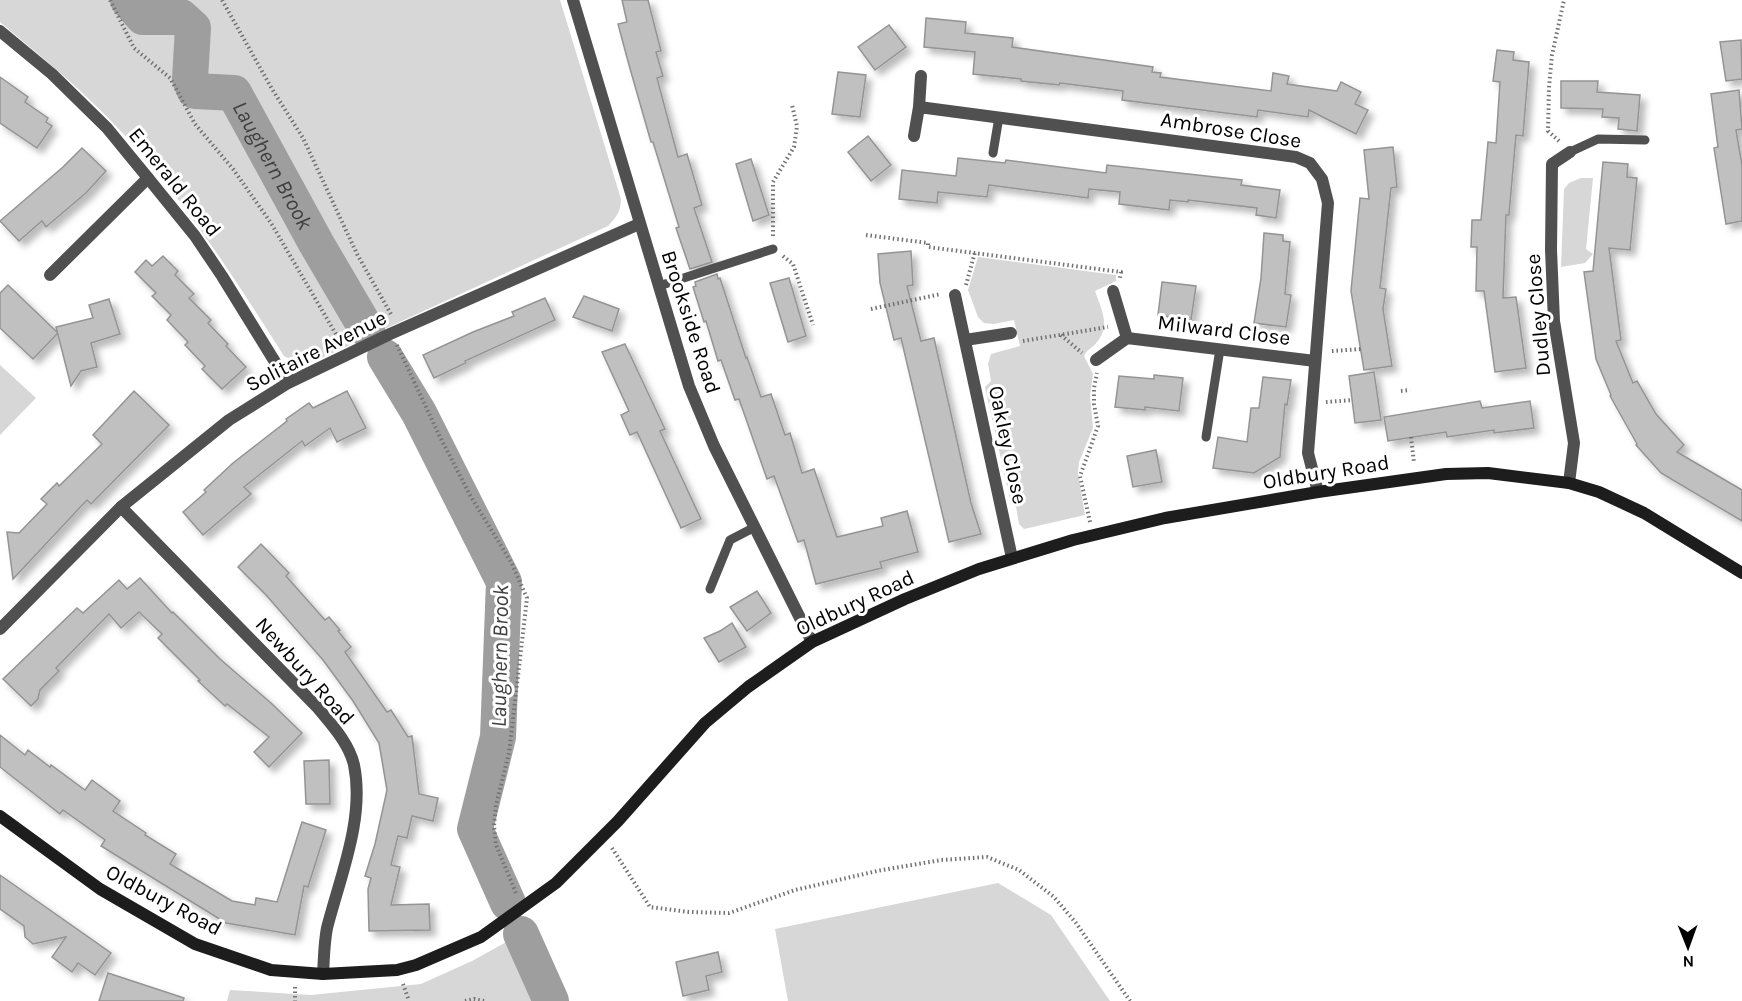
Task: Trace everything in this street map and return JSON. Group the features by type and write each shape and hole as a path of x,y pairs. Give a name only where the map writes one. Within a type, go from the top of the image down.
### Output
{"street":[{"name":"Brookside Road","path":"573,0 689,386 714,446 812,642"},
{"name":"Emerald Road","path":"0,31 52,74 107,128 148,178 195,236 288,383"},
{"path":"914,136 921,76"},
{"name":"Ambrose Close","path":"919,107 1296,157 1310,163 1322,179 1328,203 1308,453 1318,492"},
{"name":"Dudley Close","path":"1569,483 1574,443 1554,321 1551,250 1552,164 1570,152"},
{"path":"50,275 148,178"},
{"name":"Solitaire Avenue","path":"0,629 121,507 229,420 288,383 348,354 396,336 639,224"},
{"name":"Milward Close","path":"1113,291 1127,338"},
{"name":"Oakley Close","path":"955,292 1012,558"},
{"path":"965,340 1011,333"},
{"name":"Milward Close","path":"1094,363 1127,338 1315,357"},
{"name":"Oldbury Road","path":"0,816 100,889 195,944 271,970 322,974 397,970 481,937 556,883 604,836 705,723 748,687 812,642 905,599 979,568 1012,558 1092,535 1165,518 1416,478 1446,474 1488,473 1569,483 1599,492 1644,513 1742,573"},
{"name":"Newbury Road","path":"121,507 317,707 340,735 354,764 356,798 351,843 327,931 322,974"}],"lane":[{"path":"993,153 999,117"},
{"path":"1570,152 1598,139 1645,140"},
{"path":"658,286 772,249"},
{"path":"1206,437 1220,349"},
{"path":"710,589 730,540 754,527"}],"path":[{"path":"110,0 134,48 170,78 195,124 233,169 272,223 348,354"},
{"path":"222,0 272,89 303,138 396,336 439,435 471,497 511,562 527,598 510,753 496,805 494,826 496,845 522,907"},
{"path":"1564,0 1558,36 1552,55 1548,131 1570,152"},
{"path":"792,105 797,126 794,147 772,182 772,249 793,264 813,325"},
{"path":"866,235 928,243 928,247 1121,272 1120,284 1113,291"},
{"path":"871,309 955,292 975,252"},
{"path":"1011,333 1012,343 1105,328 1122,322"},
{"path":"1060,335 1094,363 1098,374 1094,388 1098,426 1080,476 1092,535"},
{"path":"1315,357 1361,349"},
{"path":"1401,391 1410,390"},
{"path":"1312,401 1353,400"},
{"path":"1411,437 1416,478"},
{"path":"604,836 651,907 689,912 729,914 795,890 877,871 940,860 987,857 1019,870 1054,897 1076,923 1130,1001"},
{"path":"465,1001 474,999 484,1001"}],"shaded area":[{"path":"0,0 560,0 621,199 619,211 608,226 315,361 300,364 284,356 204,235 161,177 86,96 0,22"},
{"path":"1581,178 1593,178 1586,249 1593,254 1585,263 1561,267 1564,189 1569,183"},
{"path":"978,257 1116,275 1116,281 1095,291 1104,317 1103,329 1097,342 1084,356 1093,374 1090,396 1093,428 1079,462 1078,473 1085,515 1024,529 1019,524 1016,507 1011,504 985,387 991,381 988,364 991,354 1020,346 1014,320 994,324 984,323 978,317 968,290"},
{"path":"0,365 36,398 0,435"},
{"path":"998,883 1051,915 1110,1001 788,1001 775,929"},
{"path":"521,934 551,1001 227,1001 230,990 311,995 421,984 472,961"}],"building":[{"path":"622,0 648,0 661,51 656,52 663,76 657,78 678,157 687,154 702,205 694,208 712,262 690,269 676,228 679,227 653,142 651,142 618,24 627,22"},
{"path":"926,18 966,22 965,33 1013,38 1012,47 1153,67 1152,72 1161,73 1160,77 1271,91 1273,73 1289,76 1287,84 1337,91 1341,82 1361,92 1355,104 1368,110 1356,134 1309,110 1308,117 1258,110 1257,117 1122,100 1123,91 973,74 975,52 924,47"},
{"path":"889,25 906,47 875,70 858,47"},
{"path":"1741,40 1742,79 1726,81 1720,42"},
{"path":"1497,50 1514,52 1513,60 1529,62 1523,136 1516,135 1509,215 1506,215 1503,298 1516,297 1526,368 1495,372 1484,291 1476,291 1477,247 1471,247 1472,220 1481,220 1488,142 1496,143 1500,82 1493,81"},
{"path":"838,72 866,75 860,117 832,114"},
{"path":"0,77 28,97 25,102 48,118 46,122 52,126 37,148 0,123"},
{"path":"1561,81 1598,81 1597,92 1640,95 1637,131 1618,129 1619,118 1602,117 1603,109 1561,108"},
{"path":"1739,90 1742,129 1736,130 1742,165 1742,221 1726,224 1714,148 1718,147 1711,94"},
{"path":"868,136 891,165 871,181 848,152"},
{"path":"1393,147 1397,187 1391,188 1380,288 1386,289 1383,309 1392,366 1364,370 1351,291 1360,198 1369,199 1364,150"},
{"path":"82,148 106,171 86,193 46,227 42,221 19,241 0,221"},
{"path":"958,158 1005,163 1006,160 1106,173 1107,165 1242,180 1241,185 1280,190 1276,218 1256,215 1257,208 1188,200 1188,202 1170,200 1169,210 1119,204 1120,192 1089,189 1088,198 989,185 987,197 938,192 937,203 899,199 902,170 956,176"},
{"path":"751,159 769,215 753,221 736,164"},
{"path":"1603,162 1628,164 1627,177 1637,178 1630,250 1609,248 1621,340 1616,341 1633,383 1637,381 1656,414 1684,445 1677,452 1742,490 1742,521 1661,473 1636,445 1610,396 1596,359 1584,272 1593,271"},
{"path":"1264,233 1283,235 1283,241 1290,242 1285,294 1291,295 1286,327 1254,323 1261,278"},
{"path":"911,251 913,285 907,286 921,341 934,338 971,503 981,534 949,542 901,338 894,340 880,283 878,254"},
{"path":"163,256 178,271 175,275 194,294 189,298 211,320 208,323 246,367 222,389 202,369 205,366 185,345 188,342 167,320 171,315 152,296 156,293 135,272 146,260 152,266"},
{"path":"717,274 761,397 771,394 785,435 790,433 802,473 814,469 837,537 883,526 881,518 907,511 918,552 880,562 882,568 816,584 804,540 798,542 774,476 767,479 739,399 735,400 721,360 718,361 706,321 704,322 693,287 696,286 695,282"},
{"path":"789,278 806,336 788,342 770,283"},
{"path":"1162,282 1196,286 1191,320 1158,315"},
{"path":"8,285 58,333 33,359 0,328 0,293"},
{"path":"584,296 619,309 612,331 573,317"},
{"path":"545,298 555,320 465,361 466,363 434,378 423,355 514,316 512,312"},
{"path":"109,299 120,334 91,343 97,367 81,371 71,386 56,327 93,318 89,305"},
{"path":"625,344 665,429 660,431 701,519 681,528 637,432 630,435 621,415 629,411 602,352"},
{"path":"1374,372 1381,420 1355,423 1349,376"},
{"path":"1154,375 1183,378 1179,411 1145,407 1145,410 1115,407 1119,376 1154,379"},
{"path":"1263,377 1291,380 1287,405 1285,404 1280,457 1254,473 1213,468 1218,437 1247,442 1251,408 1259,408"},
{"path":"134,391 169,425 91,504 87,500 13,579 7,532 19,533 47,504 41,499 57,483 59,486 102,444 93,435"},
{"path":"347,391 366,428 337,442 330,428 305,446 302,441 244,487 251,494 203,535 183,512 206,492 204,490 233,463 287,421 286,419 309,403 313,408"},
{"path":"1480,401 1482,408 1530,401 1534,428 1494,433 1494,430 1447,437 1446,432 1388,441 1384,417"},
{"path":"1156,450 1162,482 1133,487 1127,456"},
{"path":"261,544 289,573 286,576 325,620 329,617 340,630 338,631 351,647 345,652 387,712 391,710 408,737 412,736 419,794 438,798 433,821 412,816 407,838 398,836 391,865 400,867 391,905 429,904 430,930 369,931 368,889 371,878 365,876 387,790 379,743 353,701 323,660 238,567"},
{"path":"140,578 172,613 220,659 302,733 269,767 254,752 269,737 227,704 225,706 198,681 200,680 158,638 162,634 139,612 121,628 109,614 56,668 59,671 40,690 38,699 31,706 3,679 77,608 83,613 119,580 127,589"},
{"path":"757,591 771,613 747,631 730,607"},
{"path":"732,623 746,647 719,662 704,638"},
{"path":"0,735 25,755 28,750 85,790 92,780 120,801 113,811 176,854 170,864 232,901 255,905 256,898 277,902 302,822 326,830 308,887 304,886 295,935 226,923 101,846 105,840 63,810 60,814 0,767"},
{"path":"329,760 330,804 306,804 304,761"},
{"path":"0,875 111,953 95,975 78,963 72,972 52,957 66,937 33,944 25,937 24,926 0,909"},
{"path":"718,952 722,972 706,976 709,990 683,996 676,962"},
{"path":"108,973 184,998 183,1001 99,1001"}],"waterway":[{"name":"Laughern Brook","path":"128,0 143,17 181,17 193,28 190,79 195,91 234,93 316,243 367,330"},
{"name":"Laughern Brook","path":"385,357 419,413 504,582 498,737 475,829 508,903"},
{"name":"Laughern Brook","path":"521,934 551,1001"}]}
